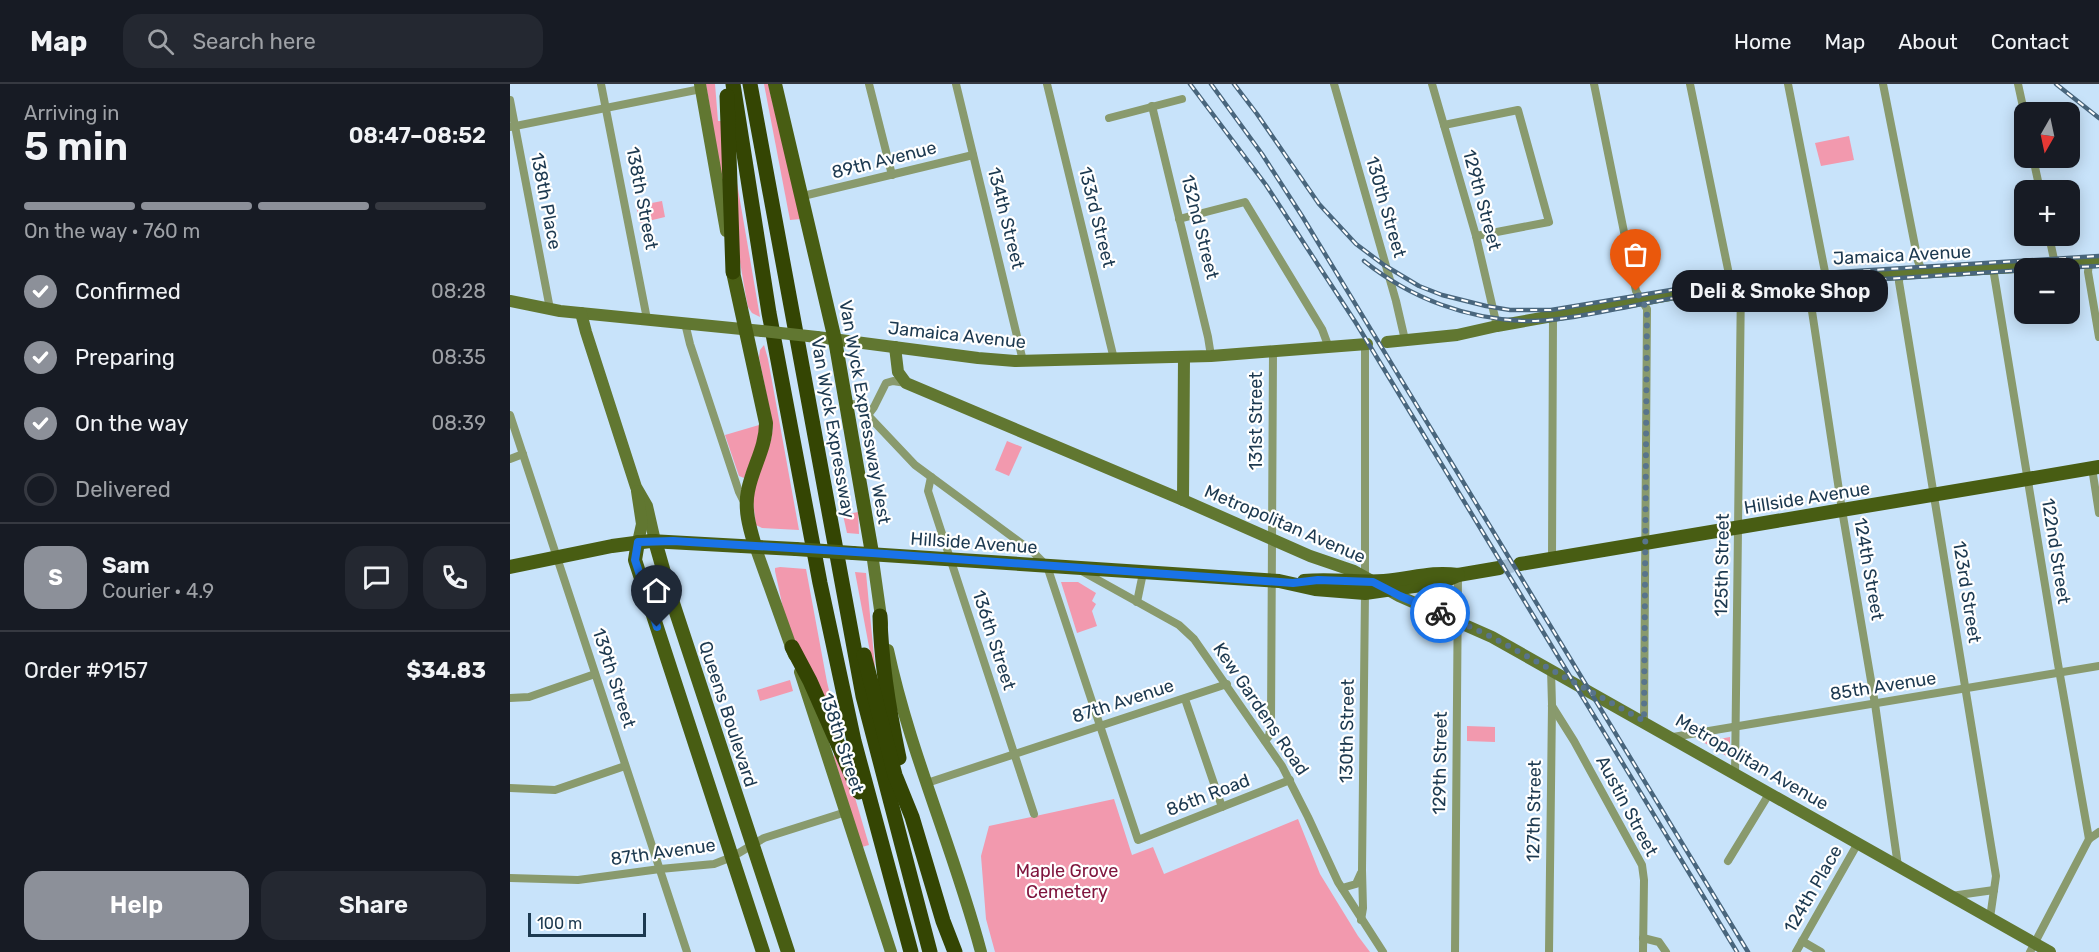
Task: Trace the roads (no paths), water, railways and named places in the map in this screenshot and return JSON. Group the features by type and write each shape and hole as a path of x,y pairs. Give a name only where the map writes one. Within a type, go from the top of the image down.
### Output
{"highway":[{"path":"727,84 734,273"},
{"path":"733,84 769,313 820,583 854,741 911,952"},
{"name":"Van Wyck Expressway","path":"750,84 869,725 930,952"},
{"path":"841,584 865,657 888,753 912,816 950,952"},
{"path":"880,616 880,647 886,689 912,816"},
{"path":"792,647 846,761 885,854"},
{"path":"943,921 955,952"}],"main road":[{"name":"Van Wyck Expressway West","path":"775,84 836,340 872,553 880,616 891,667 927,783 966,896 981,952"},
{"path":"701,86 744,329 758,380 766,423 764,442 748,490 747,507 756,546"},
{"name":"Jamaica Avenue","path":"1387,342 1457,335 1736,283 2014,266"},
{"name":"Jamaica Avenue","path":"510,302 581,313 817,337 978,358 1023,360 1211,357 1366,344"},
{"name":"Queens Boulevard","path":"581,313 636,487 642,524 635,560 732,857 759,951"},
{"path":"895,347 898,372 906,383"},
{"path":"1183,500 1184,357"},
{"name":"Metropolitan Avenue","path":"906,383 1310,556 1334,564 1368,584"},
{"name":"Hillside Avenue","path":"1521,564 2095,467"},
{"name":"Queens Boulevard","path":"636,487 647,506 668,587 788,952"},
{"name":"Hillside Avenue","path":"510,567 638,542 655,541 1271,580 1315,589 1368,584 1440,572 1458,575"},
{"name":"138th Street","path":"756,546 792,647 891,952"},
{"path":"1310,556 1330,568 1331,580"},
{"name":"Hillside Avenue","path":"1293,583 1331,580 1368,584 1389,590 1442,582 1458,575 1498,568"},
{"name":"Metropolitan Avenue","path":"1389,590 1458,620 1551,669 1990,918 2032,948 2050,952"}],"street":[{"name":"138th Street","path":"601,84 647,319"},
{"path":"869,84 892,175"},
{"name":"134th Street","path":"956,84 1023,360"},
{"name":"133rd Street","path":"1047,84 1114,359"},
{"name":"130th Street","path":"1334,84 1405,340"},
{"name":"129th Street","path":"1432,84 1476,236 1497,326"},
{"path":"1594,84 1636,291 1647,309 1644,721"},
{"name":"125th Street","path":"1690,84 1736,283 1739,527 1735,775"},
{"path":"1788,84 1826,277"},
{"path":"1883,84 1918,261 1922,271"},
{"path":"2018,84 2022,102"},
{"path":"513,127 701,86"},
{"path":"1109,117 1182,99"},
{"name":"138th Place","path":"510,100 513,127 550,309"},
{"name":"132nd Street","path":"1152,106 1211,357"},
{"path":"1444,125 1518,110 1549,222 1476,236"},
{"name":"89th Avenue","path":"803,196 973,155"},
{"path":"1179,219 1245,201 1322,329 1329,348"},
{"path":"2094,262 2088,272 2099,337"},
{"name":"122nd Street","path":"1993,267 2059,673 2089,839"},
{"name":"123rd Street","path":"1900,272 1899,282 1996,876 1990,918"},
{"name":"124th Street","path":"1807,278 1842,510 1875,704 1898,866"},
{"path":"1552,558 1553,316"},
{"path":"686,323 690,344 739,492 747,507"},
{"name":"130th Street","path":"1361,920 1364,899 1362,870 1368,584 1366,344"},
{"name":"131st Street","path":"1265,741 1269,736 1271,724 1273,353"},
{"path":"868,415 886,383 892,381 906,383"},
{"path":"847,403 857,405 910,460 1033,552 1047,566 1100,726"},
{"name":"139th Street","path":"510,415 687,952"},
{"path":"510,459 523,454"},
{"path":"2095,467 2099,513"},
{"name":"136th Street","path":"931,477 928,490 1034,814"},
{"name":"Kew Gardens Road","path":"1077,568 1187,632 1227,684 1290,780 1341,888 1383,952"},
{"path":"1137,602 1143,573"},
{"name":"129th Street","path":"1455,952 1458,575"},
{"name":"85th Avenue","path":"1673,738 2099,666"},
{"name":"127th Street","path":"1549,952 1551,669"},
{"path":"510,698 529,697 595,674"},
{"name":"87th Avenue","path":"927,783 1227,684"},
{"path":"1185,699 1222,807"},
{"name":"Austin Street","path":"1552,705 1641,865 1644,880 1643,952"},
{"name":"86th Road","path":"1100,726 1138,840 1290,780"},
{"path":"510,788 555,790 625,766"},
{"path":"1728,861 1769,794"},
{"name":"87th Avenue","path":"510,878 578,880 714,864 732,857 753,844 790,829 846,812"},
{"path":"2032,948 2089,839 2099,832"},
{"name":"124th Place","path":"1796,952 1858,843"},
{"path":"1341,888 1356,884 1362,870"},
{"path":"1951,896 1994,890"},
{"path":"1643,938 1659,942 1666,952"},
{"path":"1802,941 1821,952"}],"tunnel":[{"path":"1499,568 1520,564"}],"railway":[{"path":"1190,84 1266,185 1356,323 1737,952"},
{"path":"1211,84 1262,154 1302,216 1748,952"},
{"path":"1234,84 1319,204 1356,244 1384,265 1419,286 1442,295 1486,306 1510,310 1551,310 1743,278 2099,256"},
{"path":"2056,84 2099,118"},
{"path":"1364,261 1401,286 1441,304 1484,316 1528,321 1565,318 1744,288 2014,271"},
{"path":"2080,267 2099,266"}],"place":[{"name":"Deli & Smoke Shop","path":"1636,291"}],"park label":[{"name":"Maple Grove Cemetery","path":"1067,881"}]}
